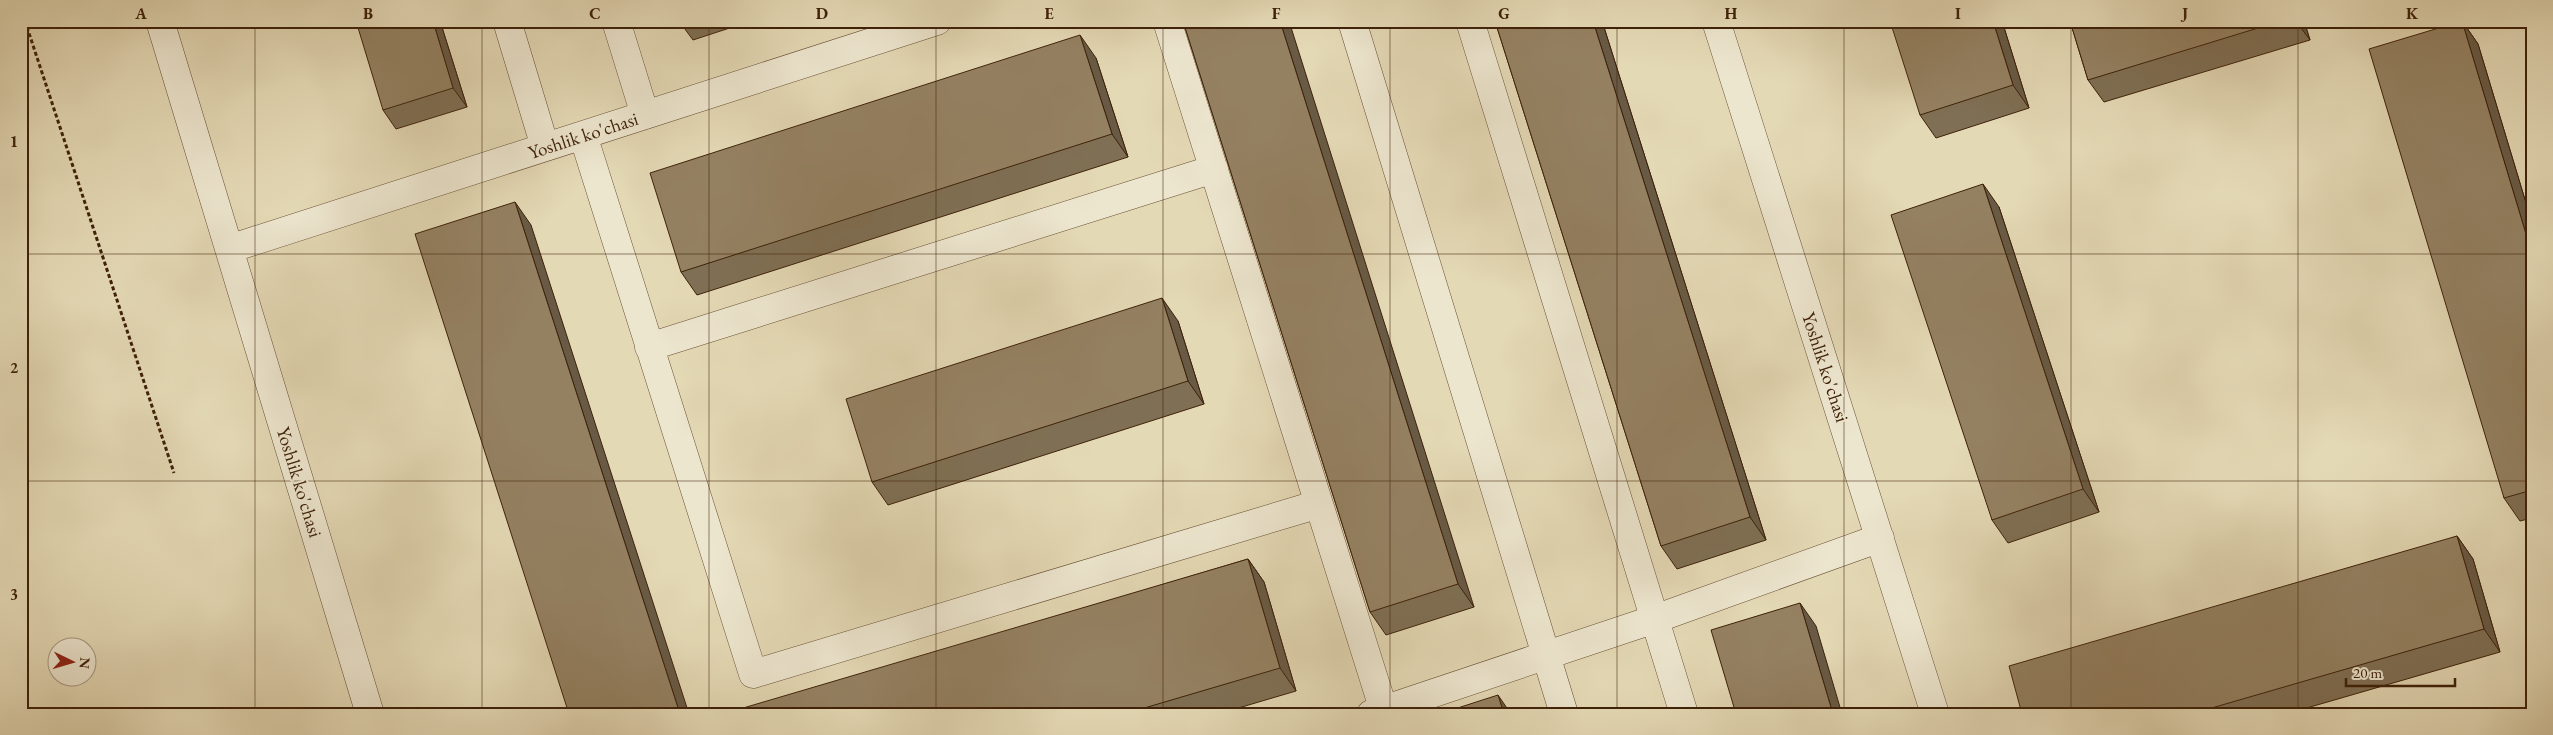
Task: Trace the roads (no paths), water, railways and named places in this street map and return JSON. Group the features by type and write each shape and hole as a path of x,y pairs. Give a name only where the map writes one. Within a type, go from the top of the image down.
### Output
{"street":[{"name":"Yoshlik ko'chasi","path":"160,21 370,714"},
{"path":"507,21 545,148"},
{"path":"616,21 645,115"},
{"name":"Yoshlik ko'chasi","path":"229,249 937,21"},
{"path":"1167,21 1319,504 1380,712 1655,619 1880,538"},
{"path":"1352,21 1564,714"},
{"path":"1470,21 1684,714"},
{"name":"Yoshlik ko'chasi","path":"1716,21 1935,714"},
{"path":"583,136 753,674 1319,504"},
{"path":"649,347 1214,169"}]}
